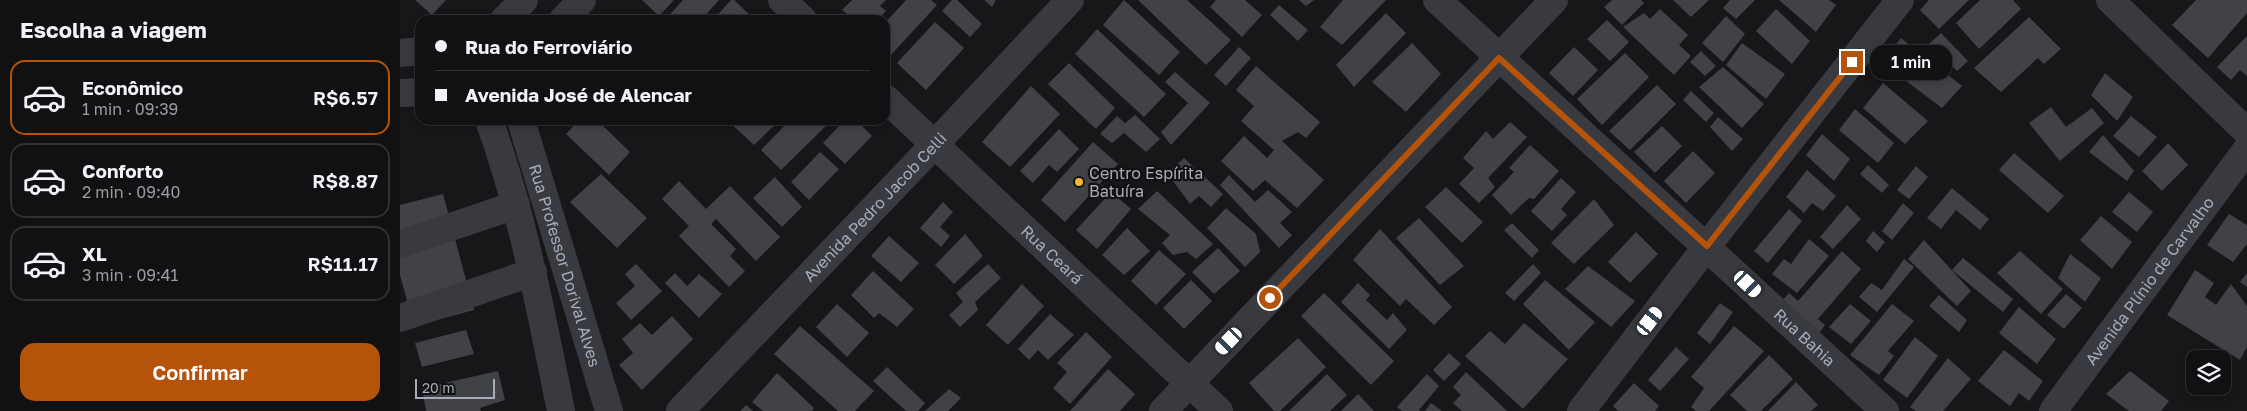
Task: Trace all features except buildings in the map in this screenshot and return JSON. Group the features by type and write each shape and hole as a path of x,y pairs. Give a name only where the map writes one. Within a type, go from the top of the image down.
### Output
{"street":[{"path":"509,15 524,0"},
{"path":"568,15 582,0"},
{"path":"782,0 798,15"},
{"name":"Avenida Pedro Jacob Celli","path":"680,411 1070,0"},
{"name":"Rua Bahia","path":"1437,0 1885,411"},
{"path":"1163,411 1554,0"},
{"path":"1581,411 1707,246 1900,0"},
{"path":"2110,0 2247,132"},
{"path":"400,53 415,52"},
{"path":"400,93 415,92"},
{"name":"Rua Ceará","path":"890,103 1219,411"},
{"name":"Rua Professor Dorival Alves","path":"491,125 516,205 533,272 561,411"},
{"name":"Rua Professor Dorival Alves","path":"523,125 609,411"},
{"name":"Avenida Plínio de Carvalho","path":"2053,411 2247,149"},
{"path":"400,244 516,205"},
{"path":"400,318 533,272"}],"place":[{"name":"Centro Espírita Batuíra","path":"1079,182"}],"route":[{"path":"1270,298 1499,58 1707,246 1852,62"}]}
